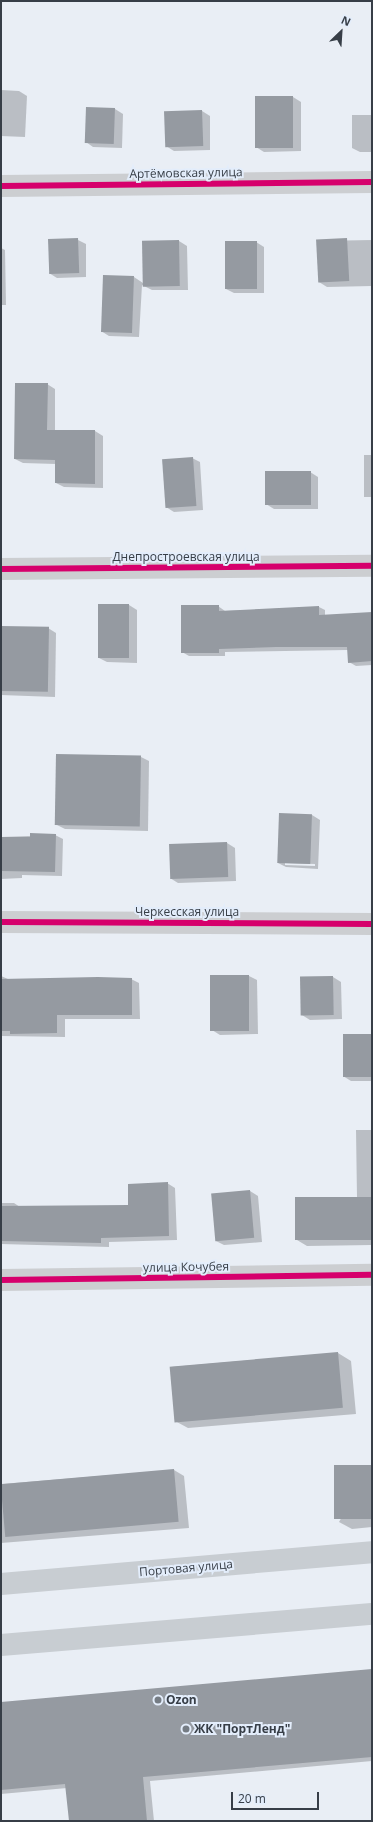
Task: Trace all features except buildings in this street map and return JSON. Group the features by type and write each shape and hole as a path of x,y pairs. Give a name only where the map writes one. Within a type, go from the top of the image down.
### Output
{"main road":[{"name":"Портовая улица","path":"1,1584 372,1552"},
{"path":"1,1645 372,1614"}],"street":[{"name":"Артёмовская улица","path":"1,186 372,182"},
{"name":"Днепростроевская улица","path":"1,569 372,566"},
{"name":"Черкесская улица","path":"1,922 372,924"},
{"name":"улица Кочубея","path":"1,1280 372,1275"}],"cycle path":[{"path":"1,186 372,182"},
{"path":"1,569 372,566"},
{"path":"1,922 372,924"},
{"path":"1,1280 372,1275"}],"place":[{"name":"Ozon","path":"158,1700"},
{"name":"ЖК \"ПортЛенд\"","path":"186,1729"}]}
